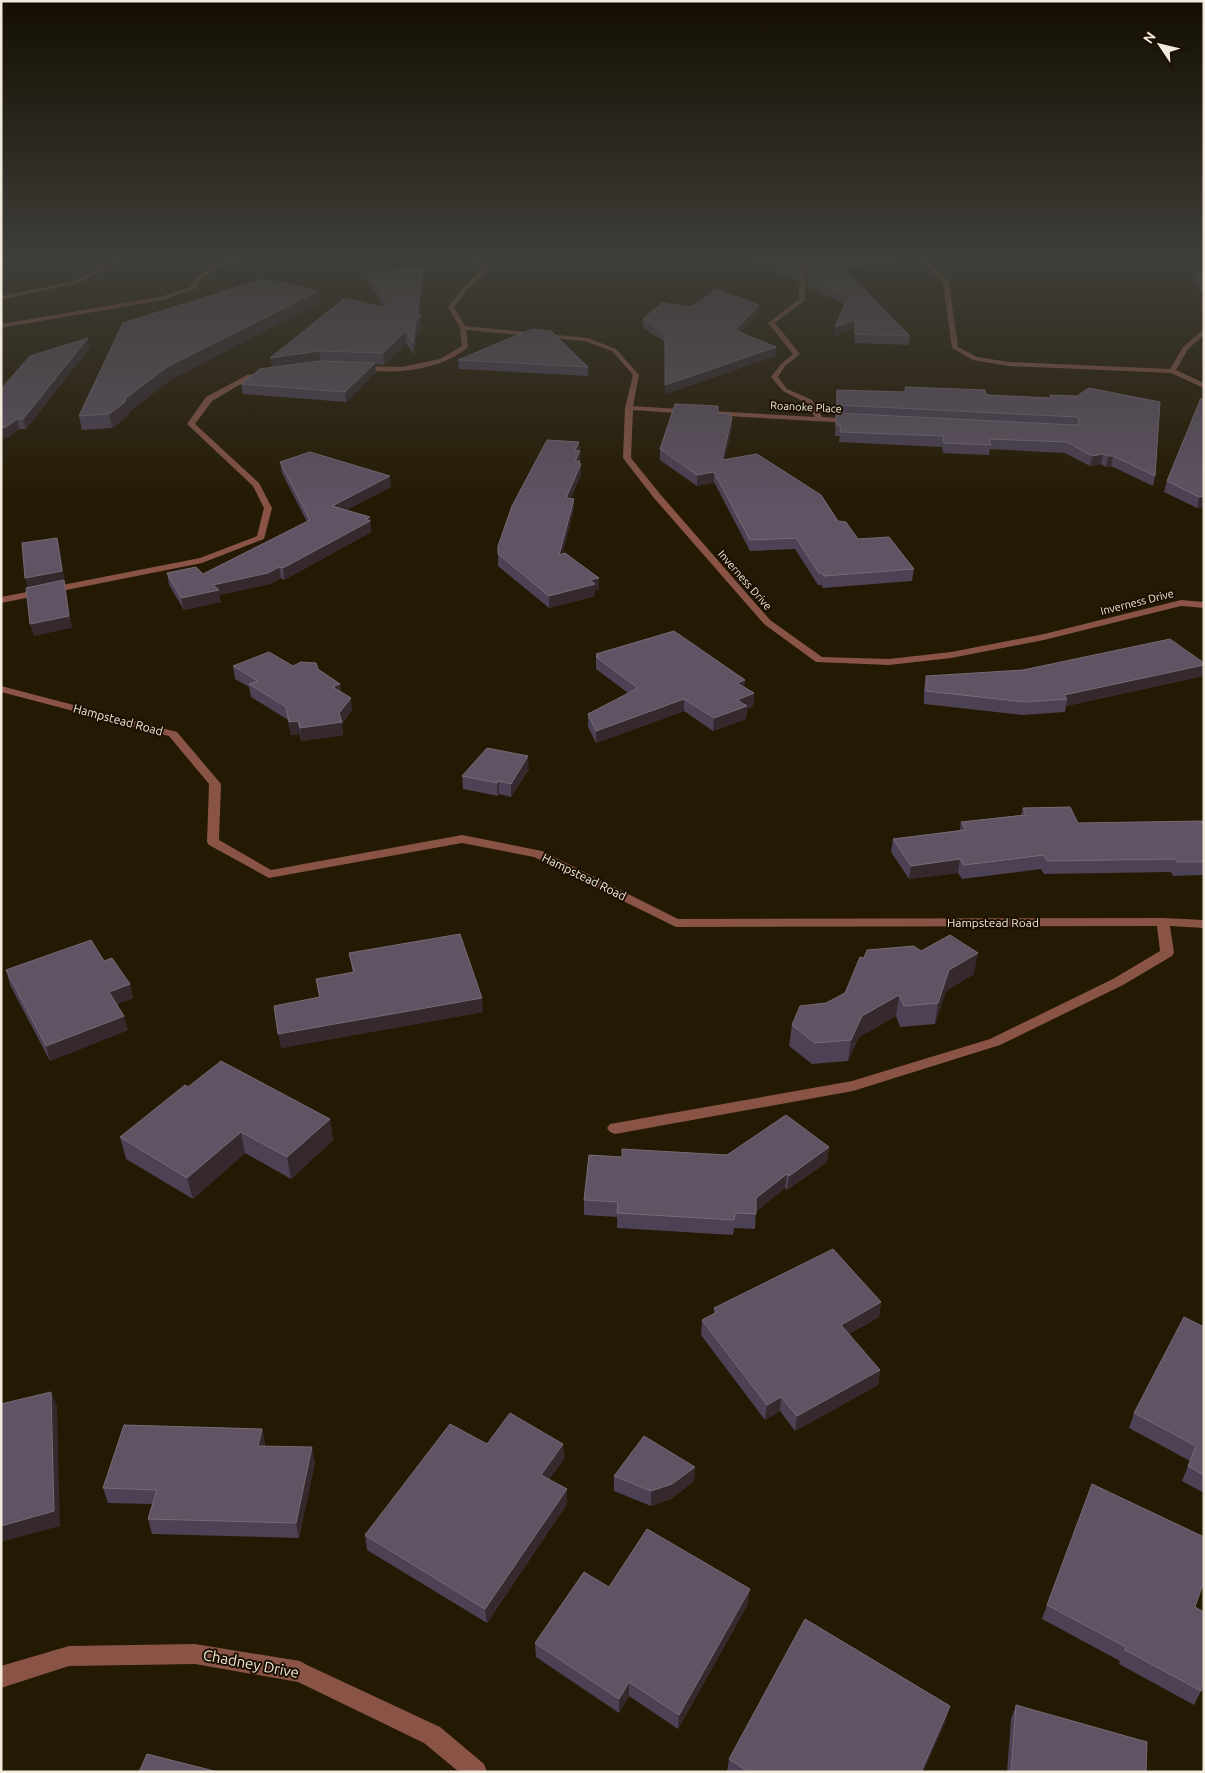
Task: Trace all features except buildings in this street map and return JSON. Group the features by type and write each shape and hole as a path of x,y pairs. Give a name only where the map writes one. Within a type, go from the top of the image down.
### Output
{"street":[{"path":"348,367 401,369 442,361 465,347 464,342"},
{"name":"Inverness Drive","path":"593,342 614,350 636,375 629,408 627,458 657,496 767,622 820,660 889,662 952,655 1044,637 1180,603 1204,605"},
{"path":"787,342 797,354 774,377 785,390 809,402 820,419"},
{"path":"954,342 955,348 975,359 1009,364 1172,370 1204,386"},
{"path":"1172,370 1185,348 1192,342"},
{"path":"1,600 202,560 261,537 268,508 256,485 191,424 209,399 249,376 276,373"},
{"path":"629,408 696,412"},
{"name":"Roanoke Place","path":"705,413 859,421"},
{"name":"Hampstead Road","path":"1,689 174,734 215,784 212,842 269,874 462,839 538,854 676,923 1163,922 1204,924"},
{"path":"615,1128 854,1086 995,1042 1118,982 1167,952 1163,922"},
{"name":"Chadney Drive","path":"1,1676 69,1656 195,1654 300,1672 432,1735 476,1772"}]}
